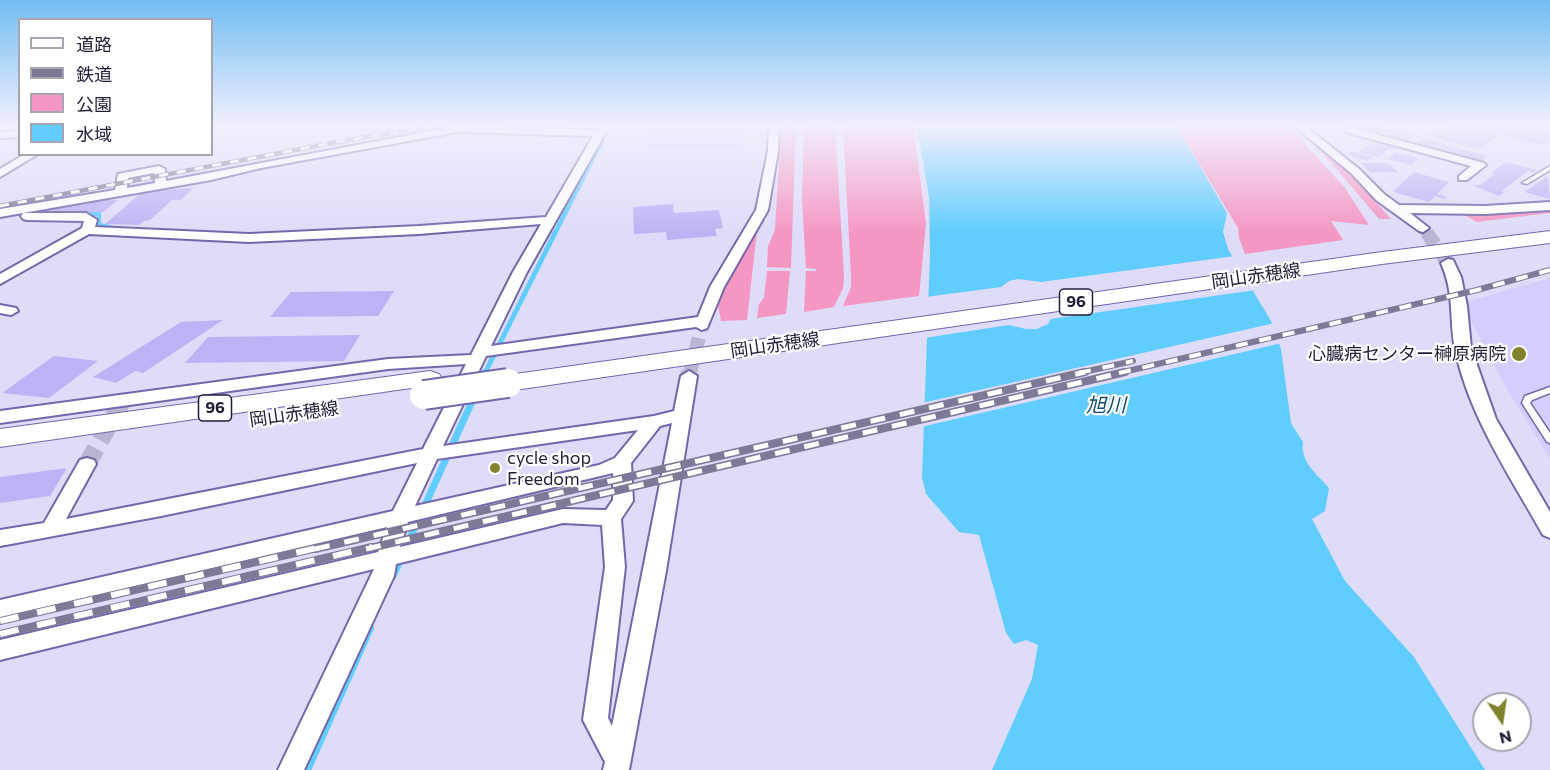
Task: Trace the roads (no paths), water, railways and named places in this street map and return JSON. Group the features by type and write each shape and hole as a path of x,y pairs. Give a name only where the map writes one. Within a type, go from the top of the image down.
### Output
{"main road":[{"name":"岡山赤穂線","path":"0,455 427,387 508,366 770,338 1378,253 1550,224"},
{"name":"岡山赤穂線","path":"1378,253 1550,237"},
{"name":"岡山赤穂線","path":"0,438 427,387"}],"street":[{"path":"0,174 22,161"},
{"path":"0,214 160,184 211,177 283,161"},
{"path":"291,770 383,576 398,556 407,516 444,451 482,354 520,272 584,161"},
{"path":"0,417 388,364 482,354 508,366 702,323 717,287 762,210 771,161"},
{"path":"1343,161 1380,197 1423,228"},
{"path":"1352,161 1365,172 1357,172"},
{"path":"1462,161 1480,165 1463,178"},
{"path":"1397,209 1485,210 1550,207"},
{"path":"0,214 86,216 91,220 87,230"},
{"path":"0,280 87,230 249,238 419,230 550,220"},
{"path":"1448,264 1454,277 1460,306 1463,348 1487,419 1550,530"},
{"path":"617,765 655,571 689,376"},
{"path":"0,538 444,451 654,422 682,416"},
{"path":"0,609 603,470 622,462 654,422"},
{"path":"617,765 595,720 615,567 611,518 622,501 622,462"},
{"path":"50,529 87,464"},
{"path":"0,650 563,516 611,518"}],"lane":[{"path":"1525,183 1550,168"},
{"path":"1550,390 1528,398 1526,403 1550,440"}],"water":[{"name":"旭川","path":"923,161 1197,161 1227,213 1223,232 1228,249 1271,321 1281,349 1291,423 1303,442 1304,456 1329,488 1325,511 1312,519 1345,581 1414,657 1485,770 992,770 1032,679 1038,645 1026,640 1014,644 1006,633 979,535 959,532 926,494 922,477 930,254 929,197"}],"waterway":[{"path":"554,235 592,161"},
{"path":"78,213 99,214 99,225 113,228"},
{"path":"485,373 554,235"},
{"path":"483,378 486,372"},
{"path":"405,549 475,395"},
{"path":"392,577 406,547"},
{"path":"307,770 370,628"}],"tunnel":[{"path":"1423,228 1428,235"},
{"path":"1427,233 1448,263"},
{"path":"690,373 702,325"},
{"path":"689,376 690,372"},
{"path":"87,464 123,400"}],"railway":[{"path":"0,206 238,161"},
{"path":"1119,373 1477,290 1550,270"},
{"path":"1079,373 1133,361"},
{"path":"315,549 1085,372"},
{"path":"366,549 1125,372"},
{"path":"0,621 321,547"},
{"path":"0,634 372,547"}],"place":[{"name":"心臓病センター榊原病院","path":"1519,354"},
{"name":"cycle shop Freedom","path":"495,468"}]}
